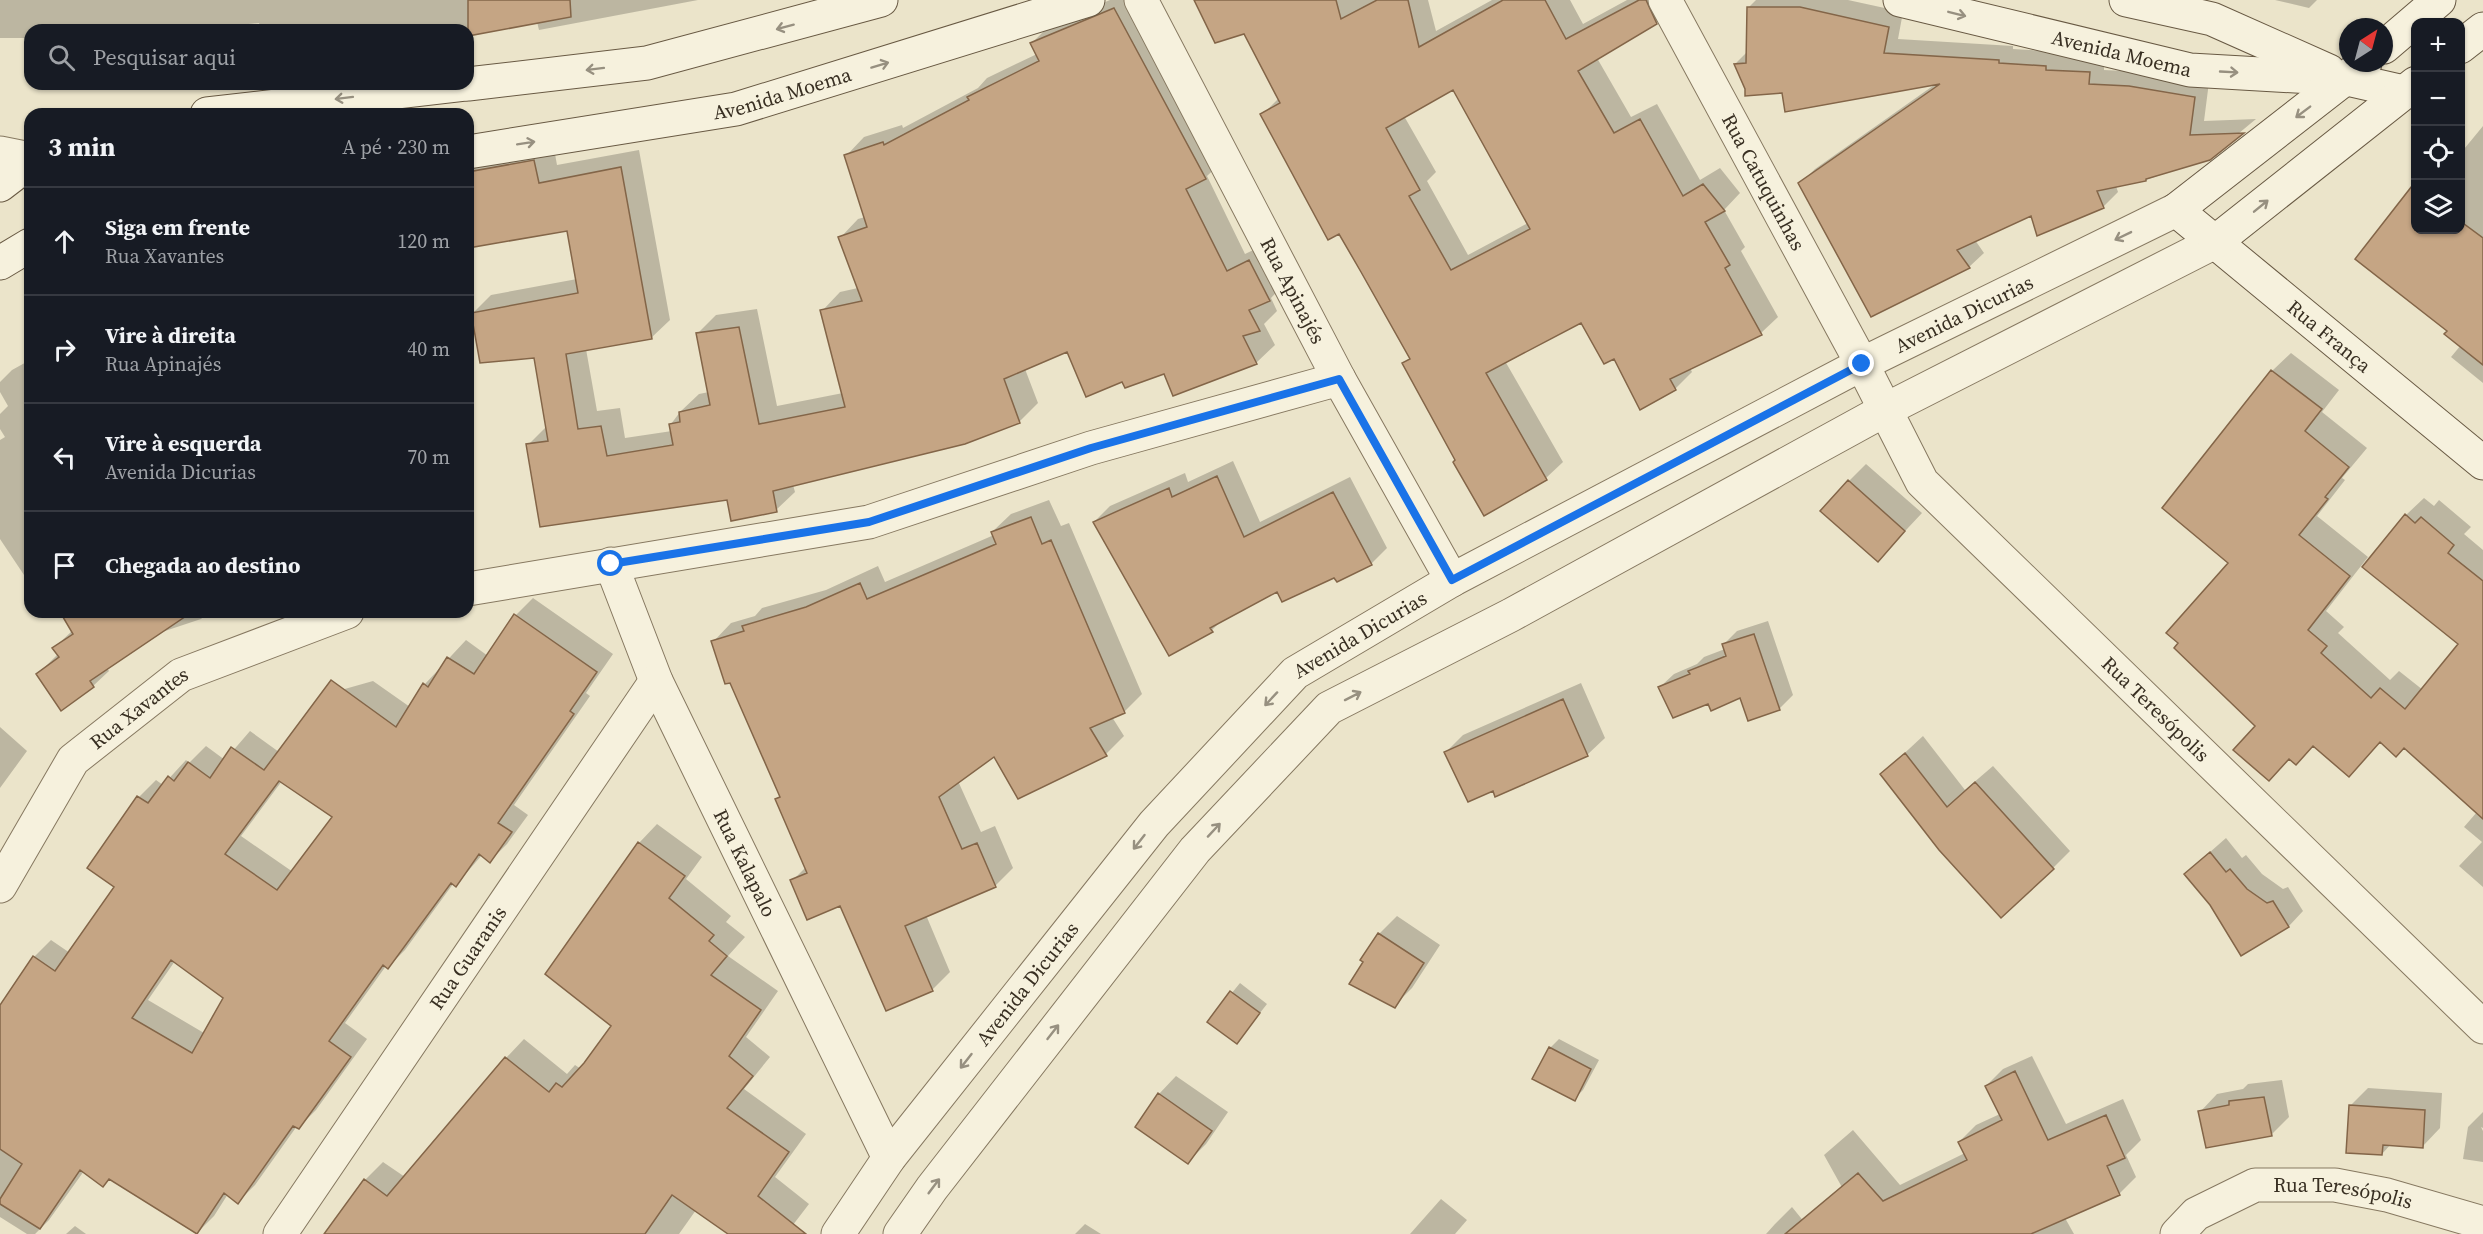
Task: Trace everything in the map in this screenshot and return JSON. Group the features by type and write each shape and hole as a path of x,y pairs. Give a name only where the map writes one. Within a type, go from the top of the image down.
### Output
{"street":[{"path":"474,83 647,63 827,8 881,0"},
{"name":"Avenida Moema","path":"474,151 736,109 1088,0"},
{"name":"Rua Apinajés","path":"1141,0 1339,379 1452,580"},
{"name":"Rua Catuquinhas","path":"1665,0 1862,364"},
{"name":"Avenida Moema","path":"1900,0 2190,70 2339,71"},
{"name":"Avenida Moema","path":"2127,0 2211,19 2339,65"},
{"path":"2393,39 2439,0"},
{"path":"2465,43 2483,28"},
{"name":"Avenida Dicurias","path":"838,1234 889,1158 1154,824 1295,672 1452,580 1862,364 2176,210 2355,72"},
{"name":"Avenida Moema","path":"2359,72 2410,87"},
{"path":"900,1234 932,1188 1195,850 1329,708 1511,615 1885,410 2216,242 2410,87"},
{"path":"259,108 414,90"},
{"path":"0,153 24,159"},
{"path":"0,185 24,166"},
{"name":"Rua França","path":"2176,210 2483,463"},
{"path":"0,262 24,248"},
{"name":"Rua Teresópolis","path":"1862,364 1922,482 2483,1027"},
{"path":"474,588 869,522 1091,448 1339,379"},
{"name":"Rua Kalapalo","path":"611,564 656,681 889,1158"},
{"name":"Rua Xavantes","path":"0,886 73,760 181,675 331,618"},
{"name":"Rua Guaranis","path":"280,1234 656,681"},
{"name":"Rua Teresópolis","path":"2177,1234 2196,1214 2255,1185 2335,1185 2387,1195 2483,1223"}],"building":[{"path":"468,0 570,0 571,17 474,35 474,24 468,24"},
{"path":"1194,0 1336,0 1341,19 1377,0 1408,0 1419,47 1503,0 1545,0 1566,39 1639,0 1646,0 1657,24 1578,71 1614,133 1640,119 1683,196 1703,184 1725,211 1705,222 1730,265 1725,268 1762,335 1670,379 1676,390 1640,410 1614,359 1604,364 1581,323 1486,373 1547,480 1484,516 1453,462 1455,460 1402,363 1410,359 1339,234 1328,240 1260,114 1280,103 1244,34 1215,43","holes":["1453,90 1530,229 1451,270 1409,196 1420,190 1386,128"]},
{"path":"1747,7 1800,7 1889,27 1884,53 1999,60 1999,63 2046,66 2046,70 2090,72 2089,84 2129,86 2195,97 2190,135 2244,133 2210,160 2146,179 2146,181 2097,191 2104,208 2037,236 2031,216 1957,250 1970,268 1871,317 1798,183 1940,84 1785,112 1782,93 1745,96 1745,89 1734,64 1746,63"},
{"path":"1114,8 1206,179 1186,189 1227,271 1249,260 1270,301 1249,310 1260,331 1243,336 1257,364 1173,396 1164,374 1125,388 1122,382 1086,397 1067,352 1004,379 1020,423 965,444 773,491 777,512 731,521 727,500 540,527 526,444 548,441 534,358 480,363 474,330 474,312 578,293 567,231 474,247 474,171 534,160 539,183 621,167 652,339 566,354 578,429 601,426 607,456 673,445 669,424 680,422 679,412 710,405 696,333 739,327 759,424 845,407 820,310 862,301 838,237 867,227 844,155 883,142 884,145 969,100 967,97 1039,61 1030,43"},
{"path":"2411,187 2411,234 2465,234 2465,225 2483,238 2483,365 2444,334 2447,331 2355,259"},
{"path":"2271,370 2322,409 2305,431 2349,467 2325,497 2328,499 2299,535 2350,576 2308,630 2327,646 2321,653 2371,698 2380,688 2405,709 2458,644 2362,567 2405,514 2415,523 2421,517 2454,545 2448,553 2483,581 2483,819 2404,748 2396,757 2380,742 2349,777 2313,746 2296,765 2289,759 2269,781 2233,750 2255,726 2174,648 2178,643 2166,633 2228,563 2162,508"},
{"path":"1217,476 1244,537 1333,492 1372,565 1337,582 1334,578 1282,602 1277,592 1210,628 1213,632 1169,656 1093,522 1169,488 1172,497"},
{"path":"1848,480 1905,531 1878,562 1820,511"},
{"path":"1031,517 1042,544 1051,540 1125,713 1090,728 1107,756 1018,799 994,757 939,797 962,849 977,843 996,887 905,926 933,991 886,1011 840,906 807,920 790,880 807,873 775,799 780,797 730,683 725,684 711,641 744,631 742,626 806,607 860,583 867,599 996,544 991,532"},
{"path":"514,614 597,672 570,711 574,714 498,823 512,832 490,863 479,854 456,887 451,883 388,969 383,965 329,1041 351,1057 299,1129 293,1126 238,1204 224,1193 197,1234 109,1179 103,1187 80,1170 40,1229 0,1204 0,1199 22,1164 0,1149 0,1005 33,956 55,971 114,887 87,868 137,796 148,803 168,776 174,781 188,762 210,778 231,747 264,770 331,680 396,727 423,683 428,687 447,657 474,674","holes":["279,781 332,817 277,890 225,854","171,960 223,998 192,1053 132,1018"]},
{"path":"64,618 183,618 90,681 94,687 61,711 36,674 59,657 52,648 73,634"},
{"path":"1754,634 1780,710 1748,721 1740,698 1711,711 1708,704 1673,718 1658,687 1690,674 1688,671 1726,656 1722,644"},
{"path":"1563,699 1588,756 1495,797 1493,791 1468,802 1444,752"},
{"path":"1905,753 1947,807 1975,782 2054,869 2001,918 1939,850 1880,774"},
{"path":"638,842 685,876 669,898 714,935 709,941 727,956 711,975 761,1010 729,1056 753,1076 727,1108 789,1152 758,1196 806,1234 728,1234 672,1195 645,1234 324,1234 364,1179 387,1196 505,1057 549,1092 556,1083 562,1087 584,1063 611,1026 545,974"},
{"path":"2210,852 2226,872 2230,869 2247,889 2267,903 2273,901 2289,927 2241,956 2210,905 2184,874"},
{"path":"1378,933 1424,963 1395,1008 1349,984 1363,962 1360,960"},
{"path":"1230,991 1260,1013 1237,1044 1207,1022"},
{"path":"1549,1047 1591,1069 1575,1101 1532,1079"},
{"path":"2015,1071 2048,1140 2106,1115 2125,1158 2107,1166 2120,1195 2031,1234 1785,1234 1858,1173 1883,1201 1967,1160 1958,1142 2002,1120 1985,1086"},
{"path":"1158,1093 1212,1131 1188,1164 1135,1127"},
{"path":"2264,1097 2272,1136 2206,1148 2198,1111 2229,1105 2229,1101"},
{"path":"2349,1105 2425,1110 2423,1148 2383,1145 2382,1155 2346,1153"}],"route":[{"path":"611,564 869,522 1091,448 1339,379 1452,580 1862,364"}]}
